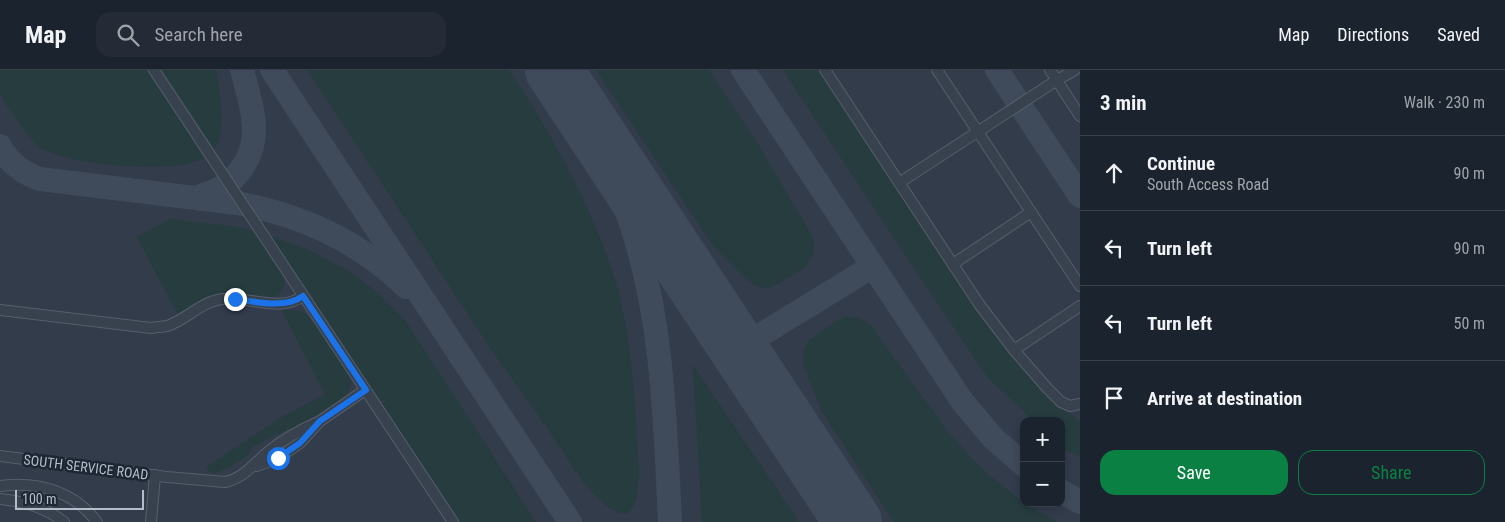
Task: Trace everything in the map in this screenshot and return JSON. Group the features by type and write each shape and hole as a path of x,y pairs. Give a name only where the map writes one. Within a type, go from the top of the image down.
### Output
{"street":[{"path":"154,70 453,522"},
{"path":"937,70 1080,286"},
{"path":"1050,70 1080,116"},
{"path":"899,183 1075,70"},
{"path":"829,75 953,264 1014,350 1039,380 1061,402 1070,406 1080,404"},
{"path":"953,264 1031,212"},
{"path":"0,310 151,328 167,326 216,300 235,299 272,304 296,301 303,296"},
{"path":"1014,350 1080,306"},
{"path":"155,475 225,482 232,480 252,467 268,452 294,433 320,421 366,390"},
{"name":"SOUTH SERVICE ROAD","path":"0,456 155,475 151,522"},
{"path":"0,486 19,484 44,487 63,493 82,505 97,522"},
{"path":"0,499 30,504 50,512 64,522"}],"shaded area":[{"path":"0,70 1080,70 1080,522 0,522"}],"green space":[{"path":"0,70 148,70 204,158 189,163 169,166 122,166 75,159 40,148 25,131 2,97 0,93"},
{"path":"161,70 216,70 222,122 221,132 214,149 171,85 173,83 170,84"},
{"path":"307,70 509,70 543,123 587,206 610,264 619,294 631,365 639,467 636,499 627,514 618,513 607,506 585,485 495,355"},
{"path":"596,70 709,70 758,144 812,236 815,246 813,255 807,265 769,288 758,287 748,281 714,247"},
{"path":"783,70 824,70 969,289 1058,405 1080,421 1080,456 1065,450 1065,417 1030,417 988,378"},
{"path":"170,219 231,226 255,231 283,275 285,284 280,293 277,296 267,298 235,294 218,295 178,315 137,237"},
{"path":"271,236 307,249 349,271 375,291 405,320 536,522 460,522 382,404 385,402 384,400 379,402"},
{"path":"281,309 304,313 316,324 331,344 349,375 351,381 349,391 343,399 291,430 289,428 279,434 277,433 252,448 248,455 226,469 216,473 209,472 206,467 282,417 325,394"},
{"path":"846,317 860,318 871,326 949,433 974,461 1020,500 1020,507 1031,507 1057,522 894,522 822,412 803,364 804,350 809,340 838,320"},
{"path":"693,365 799,522 702,522"}],"taxiway":[{"path":"203,195 224,186 232,179 240,171 250,152 253,141 254,122 242,70"},
{"path":"272,70 570,522"},
{"path":"552,70 599,148 629,218 640,255 656,330 664,407 670,522"},
{"path":"743,70 962,401 993,438 1021,462"},
{"path":"997,70 1080,196"},
{"path":"0,146 17,167 27,174 40,179 236,203 283,214 305,222 348,243 388,271 406,287"},
{"path":"738,349 873,266"},
{"path":"1065,493 1080,502"}],"runway":[{"path":"554,70 853,522"}],"route":[{"path":"235,299 272,304 296,301 303,296 366,390 320,421 300,443 278,458"}]}
